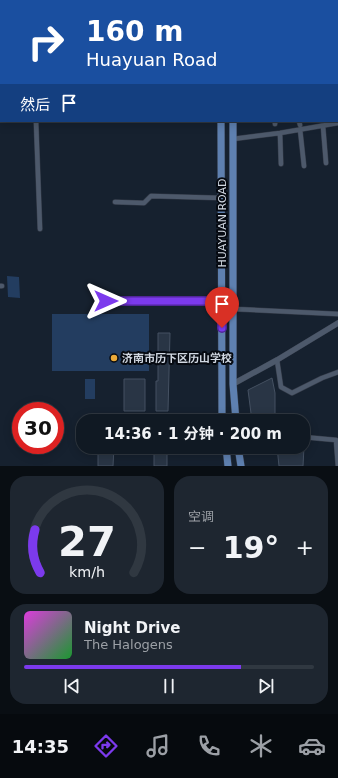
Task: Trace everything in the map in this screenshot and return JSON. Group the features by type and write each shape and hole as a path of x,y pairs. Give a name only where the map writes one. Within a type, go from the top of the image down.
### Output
{"main road":[{"name":"HUAYUAN ROAD","path":"221,122 222,414"},
{"name":"HUAYUAN ROAD","path":"233,122 233,384 235,414"},
{"path":"227,454 228,466"},
{"path":"239,454 241,466"}],"street":[{"path":"36,122 40,229"},
{"path":"233,139 280,133 300,125 323,126 338,123"},
{"path":"300,125 304,166"},
{"path":"323,126 326,163"},
{"path":"280,133 281,164"},
{"path":"115,202 144,202 151,196 222,198"},
{"path":"106,301 222,301"},
{"path":"233,309 338,314"},
{"path":"233,384 277,360 338,323"},
{"path":"277,360 281,387 292,393 338,372"},
{"path":"310,438 336,440 338,466"}],"shaded area":[{"path":"7,276 19,277 20,298 8,297"},
{"path":"52,314 149,314 149,371 52,371"},
{"path":"85,379 95,379 95,399 85,399"}],"building":[{"path":"158,333 170,333 168,411 156,411 156,381 158,381"},
{"path":"272,378 275,393 275,414 251,414 248,390"},
{"path":"124,379 145,379 145,411 124,411"},
{"path":"98,454 114,454 113,466 98,466"},
{"path":"154,454 167,454 167,466 154,466"},
{"path":"278,454 304,454 303,466 279,466"}],"place":[{"name":"济南市历下区历山学校","path":"114,358"}],"route":[{"path":"106,301 222,301 222,328"}]}
